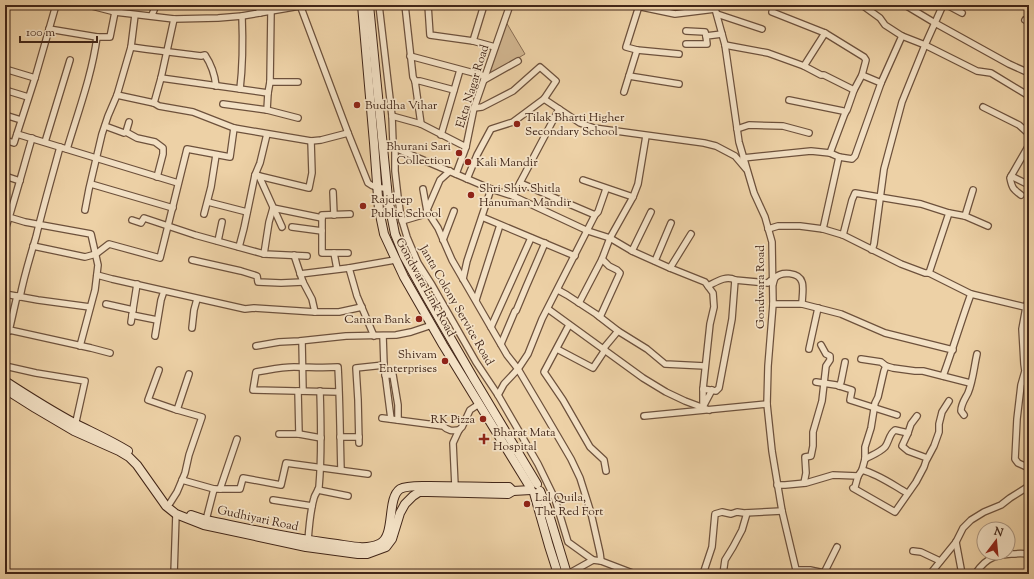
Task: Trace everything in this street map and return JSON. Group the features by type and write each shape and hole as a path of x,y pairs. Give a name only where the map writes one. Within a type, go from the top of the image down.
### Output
{"street":[{"path":"5,140 14,143 56,5"},
{"path":"88,5 115,12 152,15 174,19 242,16 306,5"},
{"path":"152,15 156,5"},
{"path":"258,5 260,13"},
{"path":"300,5 368,183 378,188 388,188"},
{"name":"Gondwara Link Road","path":"362,5 379,210 384,234 404,277 479,404 537,488"},
{"name":"Gondwara Link Road","path":"369,5 390,212 395,234 404,256 537,488"},
{"name":"Janta Colony Service Road","path":"379,5 392,116 392,143 395,148 395,171 398,197 402,221 407,236 418,263 476,362 528,445 537,488 555,499 568,542 593,560"},
{"path":"404,5 413,77 415,81 421,124"},
{"path":"428,5 430,34 473,41 495,47"},
{"path":"473,41 484,5"},
{"name":"Ekta Nagar Road","path":"428,212 440,180 453,172 466,147 474,108 510,5"},
{"path":"632,5 675,14 715,9 762,29"},
{"path":"774,5 772,12 825,32 864,57 866,60 862,75 854,90 830,153"},
{"path":"862,5 880,18 885,25 902,36 925,45 976,71 991,73 1029,96"},
{"path":"905,5 1009,64 1029,73"},
{"path":"872,250 884,169 902,102 943,5"},
{"path":"946,5 962,13"},
{"path":"639,6 626,47 637,50 679,54"},
{"name":"Gondwara Road","path":"715,9 722,34 743,158 754,193 765,217 772,242 773,304 768,366 767,404 777,485 796,572"},
{"path":"267,110 270,82 271,11"},
{"path":"49,29 97,37 110,37 115,12"},
{"path":"85,210 96,158 105,126 117,95 131,47 135,14"},
{"path":"240,89 243,42 242,16"},
{"path":"154,103 174,19"},
{"path":"686,31 705,32 707,44 686,44"},
{"path":"804,66 825,32"},
{"path":"706,36 722,34"},
{"path":"743,158 811,151 830,153 839,157 852,159 855,156 881,83 902,36"},
{"path":"67,149 87,84 96,49 97,37"},
{"path":"724,45 768,53 804,66 854,90"},
{"path":"131,47 201,56 205,55 216,79 216,86"},
{"path":"624,92 637,50"},
{"path":"410,56 484,78 518,61"},
{"path":"45,142 70,60"},
{"path":"467,179 491,129 513,122 544,99 556,81 540,67 513,91 482,107 474,108"},
{"path":"5,69 35,78"},
{"path":"441,135 460,70"},
{"path":"862,75 881,83"},
{"path":"629,76 680,84"},
{"path":"161,78 268,93"},
{"path":"415,81 454,90"},
{"path":"270,82 298,82"},
{"path":"5,90 28,97"},
{"path":"117,95 154,103 159,106 193,112 234,128 267,134 311,141 348,134"},
{"path":"544,99 580,123 594,128 716,146 735,156 747,170"},
{"path":"789,100 843,111 845,113"},
{"path":"222,104 267,110 298,118"},
{"path":"983,107 1019,125 1029,134"},
{"path":"513,196 559,109"},
{"path":"5,115 21,120"},
{"path":"392,116 421,124 466,147"},
{"path":"126,132 129,122"},
{"path":"737,129 748,125 783,126 809,133"},
{"path":"105,126 124,133 126,132 138,138 155,142 163,148 163,154 157,177"},
{"path":"33,246 85,258 96,254 109,244 160,258 187,149 230,157 234,128"},
{"path":"17,134 178,183"},
{"path":"239,247 267,134"},
{"path":"579,303 602,259 610,238 633,197 638,184 646,136"},
{"path":"5,230 7,217 20,181 32,138"},
{"path":"257,176 309,188 312,173 311,141"},
{"path":"1021,195 1013,189 1010,178 1029,145"},
{"path":"60,147 33,246 7,330 110,353"},
{"path":"395,148 491,189 513,196 588,231 610,238 632,251 704,282 713,293 714,307 705,366 703,407"},
{"path":"204,214 208,202 216,155"},
{"path":"823,229 839,157"},
{"path":"5,176 20,181"},
{"path":"257,176 282,227"},
{"path":"1011,176 1029,185"},
{"path":"583,180 633,197"},
{"path":"520,183 595,215"},
{"path":"91,184 172,208"},
{"path":"498,395 504,384 518,369 528,354 548,309 595,215 598,212 606,188"},
{"path":"423,189 428,212 438,228 452,260 507,355 518,369 571,459 580,478 594,526 601,561"},
{"path":"463,279 467,261 491,189"},
{"path":"965,216 972,190"},
{"path":"333,192 334,215"},
{"path":"843,235 855,193 921,204 949,213 965,216 988,226"},
{"path":"208,202 247,212"},
{"path":"273,208 322,218"},
{"path":"264,254 269,222 273,208"},
{"path":"443,240 454,210"},
{"path":"402,221 428,212"},
{"path":"632,251 651,212"},
{"path":"929,273 949,213"},
{"path":"348,253 322,253 322,215 350,214"},
{"path":"7,217 91,234 98,265 94,290 80,346"},
{"path":"482,217 575,256"},
{"path":"132,220 141,223 144,218 188,233 264,254 307,256"},
{"path":"218,241 222,222"},
{"path":"655,261 671,223"},
{"path":"476,300 500,225"},
{"path":"768,229 778,226 800,226 823,229 843,235 901,264 925,273 929,273 971,294 1027,308"},
{"path":"292,227 322,231"},
{"path":"670,268 691,234"},
{"path":"491,327 531,238"},
{"path":"501,344 546,243"},
{"path":"334,253 337,269"},
{"path":"294,256 303,282 312,299 315,312"},
{"path":"600,318 620,273 602,259"},
{"path":"192,260 241,271 256,276 258,282 303,282"},
{"path":"300,274 396,260"},
{"path":"349,268 357,296 374,336"},
{"path":"708,286 723,278 768,283 770,281 773,284 774,279 779,275 791,273 800,278 802,282 802,304"},
{"path":"96,275 245,309 254,308 339,312 362,307"},
{"path":"703,389 716,391 719,388 732,320 735,280"},
{"path":"131,322 137,284"},
{"path":"558,290 647,349 665,364 705,366"},
{"path":"155,336 164,291"},
{"path":"5,294 90,307"},
{"path":"943,376 971,294"},
{"path":"1029,298 1022,329 1025,370 1021,385 1017,419 1015,459 1018,463 1029,468"},
{"path":"192,328 197,299"},
{"path":"106,304 157,320"},
{"path":"773,304 802,304 818,308 841,314 885,333 953,350"},
{"path":"809,349 818,308"},
{"path":"548,309 643,378 666,392 709,410"},
{"path":"570,324 544,372 563,400 590,447 604,460 606,471"},
{"path":"256,346 279,342 346,336 396,335 432,325"},
{"path":"557,349 593,368 618,331"},
{"path":"383,336 385,375 391,419"},
{"path":"299,434 302,341"},
{"path":"804,483 806,473 805,457 811,456 814,432 825,383 826,366 830,360 830,356 826,354 822,345"},
{"path":"964,415 961,411 961,407 968,393 977,354"},
{"path":"862,359 881,362 886,366 902,370 923,371 970,383"},
{"path":"839,386 845,362"},
{"path":"340,437 359,440 356,368 384,364"},
{"path":"5,366 85,381 75,427"},
{"path":"886,366 875,403 865,447 865,459 855,487 853,488 894,512 920,476 939,432 942,412 949,401"},
{"path":"339,392 253,390 256,372 277,368 338,367 339,392 341,470"},
{"path":"159,370 148,400 202,417 178,492 170,503"},
{"path":"177,410 189,374"},
{"path":"385,375 393,375 398,405 398,420"},
{"name":"Gudhiyari Road","path":"5,381 75,427 129,457 137,465 166,506 176,514 204,525 306,547 361,551 384,541 387,534 393,501 400,489 408,487 455,486 509,487 513,491"},
{"path":"816,382 852,390 850,400 897,415"},
{"name":"Gudhiyari Road","path":"5,389 35,408 118,445 134,455 147,470 170,503 178,510 206,520 361,551 368,554 386,548 392,539 404,504 419,492 508,494 513,491 537,488"},
{"path":"703,407 712,390"},
{"path":"308,541 312,506 314,496 318,490 320,467 320,391"},
{"path":"455,486 453,443 470,410 479,404"},
{"path":"644,416 767,404"},
{"path":"917,416 911,424 902,446 908,451 927,458"},
{"path":"382,418 443,426 446,430 459,430"},
{"path":"865,459 880,452 887,443 891,432 894,430 908,433"},
{"path":"279,434 299,434 321,438"},
{"path":"206,520 237,438"},
{"path":"182,480 217,489 240,489 243,478 281,485 286,463 368,474"},
{"path":"862,470 879,477 907,493"},
{"path":"777,485 804,483 833,475 858,476"},
{"path":"930,574 956,542 963,528 971,520 1001,504 1029,486"},
{"path":"537,488 558,574"},
{"path":"537,488 547,508 567,574 593,560 601,561 635,574"},
{"path":"318,490 348,496"},
{"path":"273,500 312,506"},
{"path":"703,574 712,547 715,514 722,512 731,514 737,512 747,513 782,510"},
{"path":"723,574 725,560 742,530 747,513"},
{"path":"174,574 176,514"},
{"path":"956,542 962,574"},
{"path":"796,572 810,570 827,573 837,547"},
{"path":"913,551 921,552 940,561"},
{"path":"975,574 985,563 994,557 1017,553 1029,554"}],"shaded area":[{"path":"506,22 525,54 486,77"}],"place":[{"name":"Buddha Vihar","path":"357,105"},
{"name":"Tilak Bharti Higher Secondary School","path":"517,124"},
{"name":"Bhurani Sari Collection","path":"459,153"},
{"name":"Kali Mandir","path":"468,162"},
{"name":"Shri Shiv Shitla Hanuman Mandir","path":"471,195"},
{"name":"Rajdeep Public School","path":"363,206"},
{"name":"Canara Bank","path":"419,319"},
{"name":"Shivam Enterprises","path":"445,361"},
{"name":"RK Pizza","path":"483,419"},
{"name":"Bharat Mata Hospital","path":"484,439"},
{"name":"Lal Quila, The Red Fort","path":"527,504"}]}
